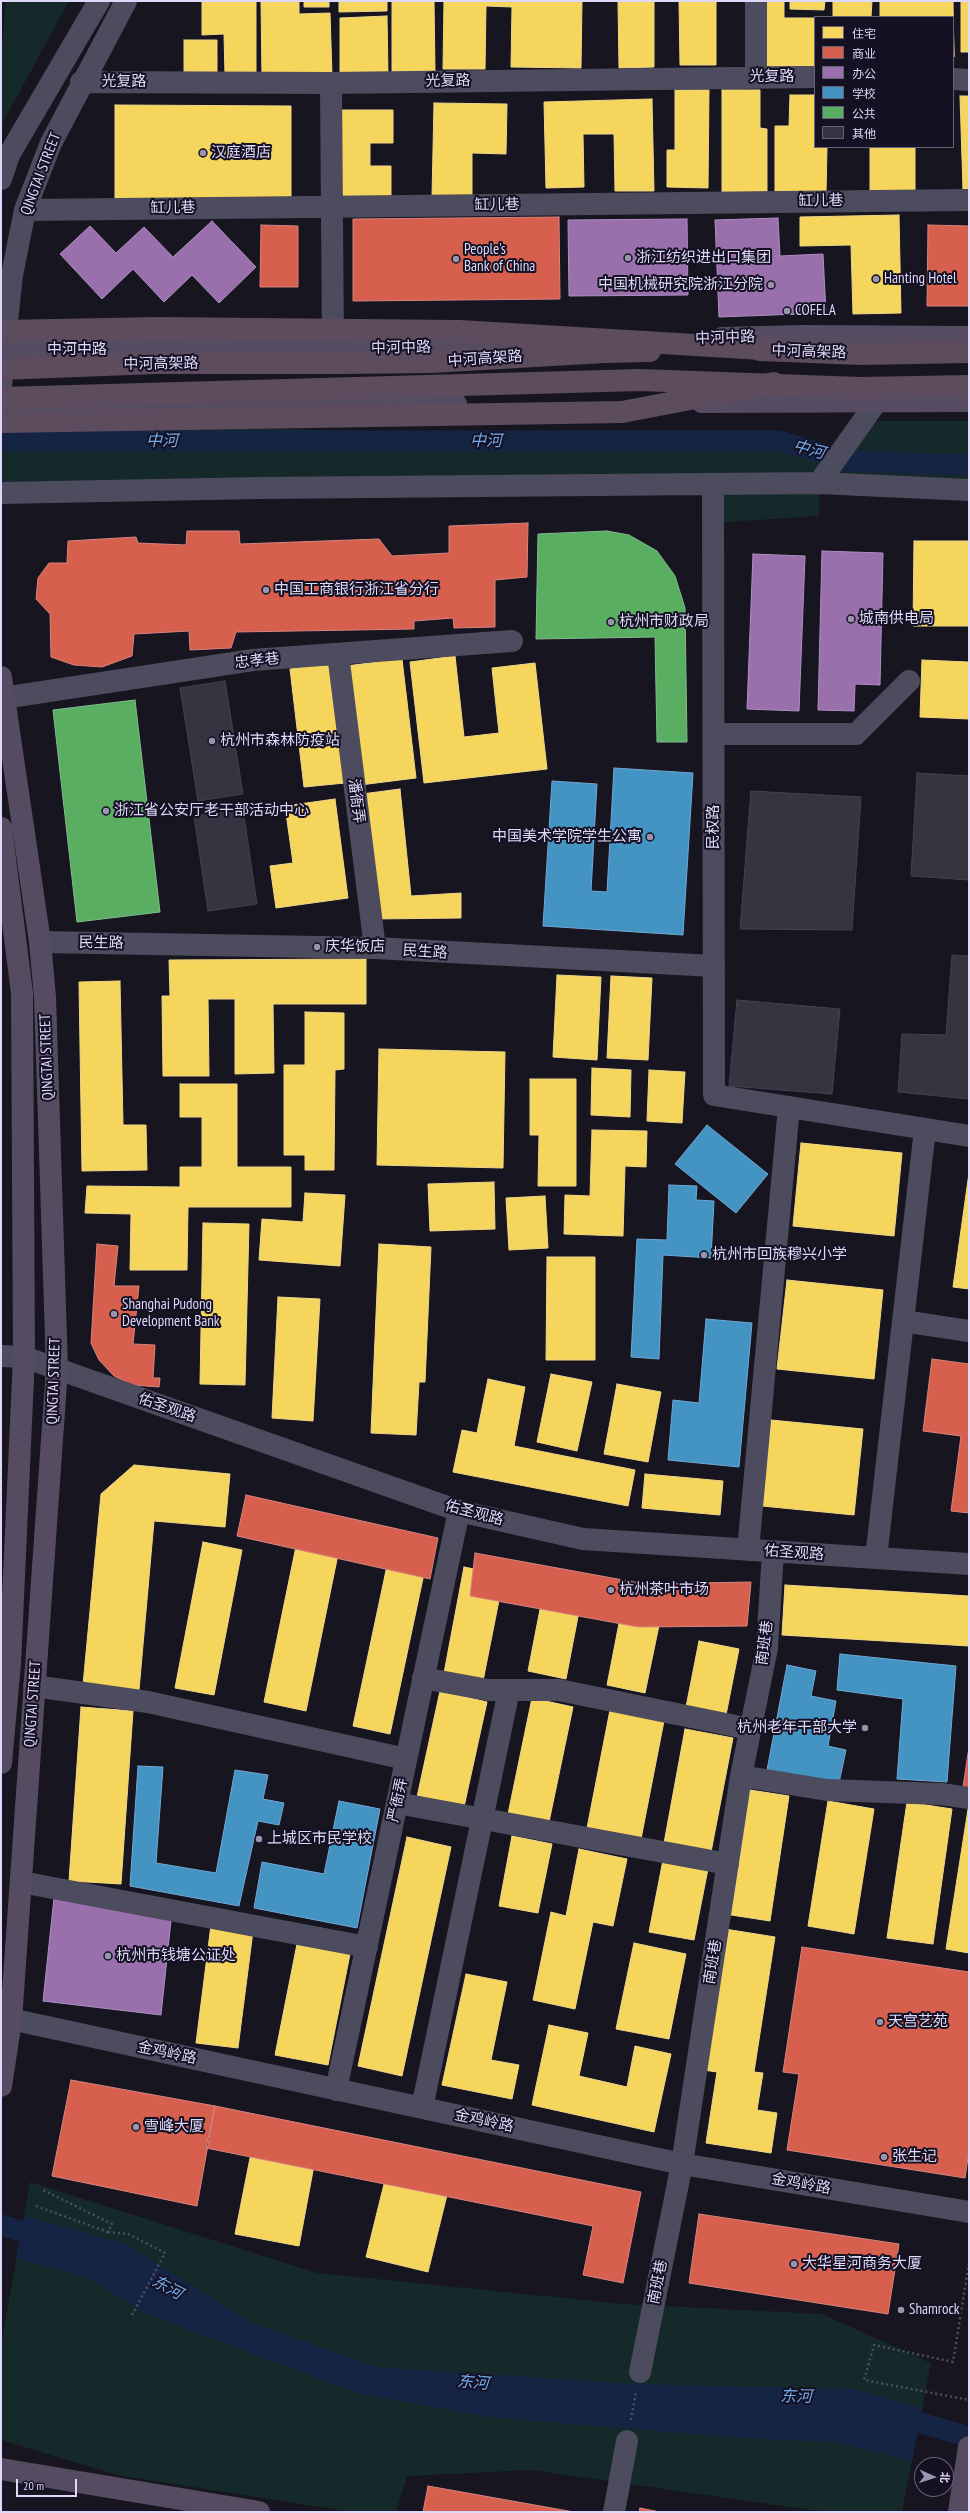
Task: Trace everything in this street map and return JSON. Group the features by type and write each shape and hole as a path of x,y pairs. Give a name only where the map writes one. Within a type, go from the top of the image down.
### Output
{"highway":[{"path":"2,350 166,328 459,331 779,350"},
{"name":"中河高架路","path":"2,350 156,363 431,362 604,352 779,350 861,354 969,352"},
{"name":"中河高架路","path":"1,398 640,380 774,383 860,388 969,386"},
{"path":"1,422 622,412 774,383"}],"main road":[{"name":"中河中路","path":"2,350 500,347 804,336 969,337"},
{"name":"QINGTAI STREET","path":"1,387 2,350"},
{"path":"1,410 163,405 969,401"},
{"name":"QINGTAI STREET","path":"1,677 40,942 45,997 57,1369 21,1882 6,2019 1,2086"},
{"name":"QINGTAI STREET","path":"1,828 22,993 24,1357 1,1764"},
{"path":"959,2512 969,2447"},
{"path":"1,2469 259,2512"}],"street":[{"name":"QINGTAI STREET","path":"1,179 9,155 99,1"},
{"name":"QINGTAI STREET","path":"2,350 12,275 25,210 51,144 81,82 126,1"},
{"path":"756,1 756,77"},
{"name":"光复路","path":"81,82 331,83 814,77"},
{"path":"954,79 969,80"},
{"path":"331,83 333,349"},
{"name":"缸儿巷","path":"25,210 969,200"},
{"path":"819,484 877,401"},
{"path":"1,493 260,488 713,484 819,484 969,490"},
{"name":"民权路","path":"713,484 714,1095 789,1107"},
{"name":"忠孝巷","path":"3,698 253,660 512,641"},
{"name":"潘衙弄","path":"338,654 374,948"},
{"path":"714,734 856,734 909,680"},
{"name":"民生路","path":"40,942 374,948 714,966"},
{"path":"748,1550 789,1107 969,1136"},
{"path":"876,1558 925,1129"},
{"path":"903,1321 969,1331"},
{"name":"佑圣观路","path":"1,1356 24,1357 459,1511 583,1539 969,1564"},
{"name":"严衙弄","path":"336,2090 459,1511"},
{"name":"南班巷","path":"640,2372 682,2164 741,1776 767,1648 773,1552"},
{"path":"423,1678 488,1690 559,1690 750,1729"},
{"path":"34,1686 148,1702 406,1759"},
{"path":"422,2108 510,1690"},
{"path":"741,1776 827,1790 941,1794 969,1798"},
{"path":"397,1803 728,1864"},
{"path":"21,1882 367,1947"},
{"name":"金鸡岭路","path":"6,2019 682,2164 969,2212"},
{"path":"614,2512 627,2441"}],"path":[{"path":"41,2190 112,2224 108,2232"},
{"path":"36,2206 108,2232 128,2234 165,2253 131,2316"},
{"path":"969,2263 953,2362 874,2345 864,2380 969,2400"},
{"path":"627,2441 640,2372"}],"green space":[{"path":"6,1 69,1 1,126 1,56"},
{"path":"863,421 969,421 969,490 819,484 819,516 713,523 713,485 1,493 2,422 779,441 832,464"},
{"path":"30,2182 317,2273 624,2304 822,2314 931,2363 902,2512 825,2512 532,2470 407,2476 396,2512 351,2512 117,2475 1,2440 1,2345"}],"water":[{"path":"24,2216 126,2244 252,2323 377,2367 632,2384 853,2389 922,2408 912,2461 835,2442 743,2438 489,2417 358,2393 144,2313 89,2278 16,2258"}],"building: 住宅":[{"path":"202,1 256,1 256,75 225,75 224,34 202,35"},
{"path":"261,1 299,1 299,14 330,13 332,75 262,77"},
{"path":"304,1 329,1 329,7 304,7"},
{"path":"339,1 387,1 387,11 339,12"},
{"path":"392,1 434,1 435,71 392,72"},
{"path":"444,1 582,1 581,68 511,67 512,7 486,6 485,69 443,69"},
{"path":"618,1 654,1 654,67 619,68"},
{"path":"679,1 716,1 716,65 680,65"},
{"path":"762,1 784,1 784,18 814,18 814,66 762,66"},
{"path":"790,1 825,1 824,10 790,9"},
{"path":"833,1 872,1 871,16 833,16"},
{"path":"880,1 953,1 953,16 880,16"},
{"path":"961,1 969,1 969,52 961,52"},
{"path":"387,16 388,75 340,75 340,18"},
{"path":"184,40 217,40 217,77 184,77"},
{"path":"675,90 709,90 708,188 667,187 667,150 675,150"},
{"path":"722,90 760,90 760,128 767,129 767,192 722,192"},
{"path":"790,95 814,95 814,148 827,148 826,193 775,192 775,126 789,126"},
{"path":"960,96 969,96 969,190 963,190"},
{"path":"652,99 654,191 615,191 614,134 583,134 584,187 546,188 544,102"},
{"path":"434,103 507,104 506,154 472,153 472,198 432,197"},
{"name":"汉庭酒店","path":"115,105 291,106 291,200 115,200"},
{"path":"339,110 393,110 393,143 370,143 370,166 391,166 391,197 340,197"},
{"path":"870,148 915,148 915,192 870,192"},
{"name":"Hanting Hotel","path":"899,215 901,313 853,314 851,245 800,246 800,217"},
{"path":"914,541 969,541 969,626 913,626"},
{"path":"455,656 464,737 499,733 492,668 535,663 547,769 424,783 410,662"},
{"path":"402,659 416,778 360,785 346,666"},
{"path":"922,660 968,662 969,719 920,717"},
{"path":"330,664 345,783 304,787 290,669"},
{"path":"400,789 411,896 461,893 461,918 373,919 362,794"},
{"path":"335,799 348,898 276,908 270,866 293,863 285,806"},
{"path":"366,959 366,1004 273,1004 274,1073 235,1074 235,999 208,999 209,1076 163,1076 162,996 170,996 169,960"},
{"path":"557,975 601,977 597,1060 553,1057"},
{"path":"611,976 652,978 648,1060 607,1058"},
{"path":"120,981 123,1125 146,1125 147,1170 82,1171 79,982"},
{"path":"305,1012 344,1013 344,1069 335,1070 334,1170 305,1170 305,1155 284,1155 284,1065 305,1065"},
{"path":"379,1049 505,1052 503,1168 377,1165"},
{"path":"592,1068 631,1070 630,1117 591,1115"},
{"path":"649,1070 685,1072 682,1123 647,1121"},
{"path":"530,1079 576,1079 576,1186 538,1186 539,1135 530,1135"},
{"path":"180,1084 237,1084 237,1167 291,1167 291,1207 188,1207 187,1270 130,1270 131,1214 85,1213 87,1186 180,1187 180,1167 202,1167 202,1117 180,1117"},
{"path":"592,1130 647,1131 646,1167 625,1166 623,1236 564,1234 565,1195 590,1196"},
{"path":"801,1143 902,1153 894,1236 793,1226"},
{"path":"969,1173 969,1289 953,1287"},
{"path":"494,1182 495,1229 430,1231 428,1184"},
{"path":"305,1193 345,1195 340,1266 259,1260 262,1219 303,1222"},
{"path":"545,1196 548,1248 509,1250 506,1198"},
{"path":"203,1223 249,1224 245,1385 200,1384"},
{"path":"379,1244 431,1247 425,1382 419,1382 416,1435 371,1433"},
{"path":"547,1257 595,1257 595,1360 546,1360"},
{"path":"787,1280 883,1290 874,1379 777,1369"},
{"path":"278,1297 320,1299 313,1421 272,1418"},
{"path":"551,1374 592,1382 577,1451 537,1442"},
{"path":"488,1379 525,1387 514,1446 635,1470 628,1506 453,1472 462,1430 477,1433"},
{"path":"617,1384 661,1392 648,1462 604,1454"},
{"path":"771,1420 863,1429 854,1515 762,1506"},
{"path":"134,1465 230,1474 225,1527 154,1521 139,1690 83,1685 101,1494"},
{"path":"645,1474 723,1481 720,1515 642,1508"},
{"path":"301,1522 343,1530 306,1711 264,1702"},
{"path":"203,1542 242,1550 214,1695 175,1688"},
{"path":"392,1542 429,1550 390,1734 353,1726"},
{"path":"464,1567 504,1575 483,1681 444,1673"},
{"path":"785,1585 969,1596 969,1646 782,1635"},
{"path":"543,1594 581,1601 566,1679 528,1671"},
{"path":"623,1603 662,1611 645,1693 607,1685"},
{"path":"699,1641 739,1649 726,1715 686,1707"},
{"path":"440,1691 487,1702 464,1807 417,1797"},
{"path":"532,1698 573,1707 549,1822 508,1814"},
{"path":"81,1707 133,1711 121,1884 69,1881"},
{"path":"610,1710 664,1721 641,1839 587,1828"},
{"path":"685,1729 733,1738 711,1852 664,1843"},
{"path":"750,1790 789,1796 770,1921 731,1915"},
{"path":"828,1801 874,1809 854,1934 808,1926"},
{"path":"907,1802 952,1809 933,1944 887,1938"},
{"path":"969,1803 969,1953 946,1949"},
{"path":"512,1836 552,1844 538,1913 499,1906"},
{"path":"407,1837 451,1847 402,2076 358,2066"},
{"path":"579,1849 627,1859 613,1926 593,1922 575,2009 533,2000 551,1912 566,1916"},
{"path":"663,1860 708,1869 694,1940 649,1932"},
{"path":"211,1925 253,1931 238,2048 196,2043"},
{"path":"725,1929 775,1937 754,2072 763,2073 757,2110 777,2113 771,2153 706,2143 717,2072 703,2070"},
{"path":"298,1939 351,1949 328,2065 275,2055"},
{"path":"634,1943 686,1954 669,2039 616,2029"},
{"path":"466,1974 507,1982 491,2060 519,2065 512,2099 442,2085"},
{"path":"549,2025 588,2033 579,2076 627,2087 635,2046 671,2054 654,2132 532,2105"},
{"path":"252,2148 315,2160 299,2246 235,2234"},
{"path":"386,2176 448,2191 428,2272 366,2257"}],"building: 商业":[{"name":"People's Bank of China","path":"559,217 560,299 353,301 353,219"},
{"path":"261,225 298,226 298,287 260,287"},
{"path":"928,225 969,226 969,306 927,306"},
{"name":"中国工商银行浙江省分行","path":"528,523 527,577 495,580 495,627 454,628 453,618 414,621 414,629 236,632 231,648 190,650 189,631 134,634 132,656 102,667 74,665 51,657 50,614 36,599 38,578 49,563 67,563 68,541 136,537 138,543 186,545 187,531 239,531 240,544 379,539 392,556 449,553 449,526"},
{"name":"Shanghai Pudong Development Bank","path":"97,1244 118,1246 114,1286 139,1286 133,1344 155,1345 153,1378 160,1378 159,1387 133,1385 114,1376 99,1360 91,1343"},
{"path":"932,1359 969,1364 969,1513 951,1511 961,1436 923,1431"},
{"path":"246,1495 438,1538 430,1579 237,1536"},
{"name":"杭州茶叶市场","path":"475,1553 645,1584 751,1582 747,1626 638,1627 470,1596"},
{"path":"969,1747 969,1788 963,1787"},
{"name":"天宫艺苑","path":"802,1947 969,1972 969,2151 965,2178 787,2150 799,2074 783,2072"},
{"name":"雪峰大厦","path":"71,2080 215,2106 197,2206 52,2176"},
{"path":"215,2106 641,2192 623,2283 583,2275 593,2226 206,2148"},
{"name":"大华星河商务大厦","path":"699,2214 899,2244 888,2314 689,2283"},
{"path":"428,2486 574,2512 423,2512"},
{"path":"640,2508 660,2512 639,2512"}],"building: 办公":[{"name":"中国机械研究院浙江分院","path":"778,218 780,256 823,254 826,313 719,317 715,220"},
{"name":"浙江纺织进出口集团","path":"687,219 688,295 569,296 568,220"},
{"path":"212,221 256,267 219,303 192,275 164,302 133,269 102,299 60,254 90,226 116,253 144,227 173,257"},
{"name":"城南供电局","path":"822,551 883,553 880,685 855,684 854,711 818,710"},
{"path":"753,554 805,556 799,711 747,709"},
{"name":"杭州市钱塘公证处","path":"54,1898 172,1911 161,2015 43,2001"}],"building: 学校":[{"name":"中国美术学院学生公寓","path":"614,768 693,773 683,935 543,926 552,781 597,784 591,891 607,892"},
{"path":"707,1125 768,1174 736,1213 675,1164"},
{"path":"669,1185 697,1186 696,1200 714,1201 711,1258 663,1255 659,1359 631,1357 637,1239 667,1240"},
{"path":"706,1319 752,1323 739,1467 668,1460 673,1400 699,1403"},
{"path":"840,1654 956,1666 947,1782 897,1779 903,1699 837,1690"},
{"path":"787,1665 816,1671 811,1696 836,1701 828,1746 846,1750 839,1783 767,1770"},
{"path":"138,1766 163,1767 156,1863 216,1873 235,1770 268,1775 263,1799 284,1803 279,1825 258,1821 239,1906 130,1886"},
{"path":"339,1801 380,1809 357,1928 254,1908 262,1862 324,1874"}],"building: 公共":[{"name":"杭州市财政局","path":"607,531 629,535 657,551 675,576 685,608 687,742 657,742 655,637 536,639 538,534"},
{"name":"浙江省公安厅老干部活动中心","path":"135,700 160,912 77,922 53,710"}],"building: 其他":[{"name":"杭州市森林防疫站","path":"225,681 243,794 198,801 180,688"},
{"path":"917,773 969,776 969,880 911,876"},
{"path":"751,791 861,797 852,930 740,929"},
{"path":"243,809 257,904 208,911 194,816"},
{"path":"952,955 969,956 969,1099 898,1092 902,1034 946,1035"},
{"path":"737,1000 840,1009 832,1094 729,1086"}],"waterway":[{"name":"中河","path":"1,441 779,441 849,461 969,465"},
{"name":"东河","path":"1,2225 48,2240"},
{"name":"东河","path":"893,2415 969,2437"}],"place":[{"name":"汉庭酒店","path":"203,153"},
{"name":"浙江纺织进出口集团","path":"628,258"},
{"name":"People's Bank of China","path":"456,259"},
{"name":"Hanting Hotel","path":"876,279"},
{"name":"中国机械研究院浙江分院","path":"771,285"},
{"name":"COFELA","path":"787,311"},
{"name":"中国工商银行浙江省分行","path":"266,590"},
{"name":"城南供电局","path":"851,619"},
{"name":"杭州市财政局","path":"611,622"},
{"name":"杭州市森林防疫站","path":"212,741"},
{"name":"浙江省公安厅老干部活动中心","path":"106,811"},
{"name":"中国美术学院学生公寓","path":"650,837"},
{"name":"庆华饭店","path":"317,947"},
{"name":"杭州市回族穆兴小学","path":"704,1255"},
{"name":"Shanghai Pudong Development Bank","path":"114,1314"},
{"name":"杭州茶叶市场","path":"611,1590"},
{"name":"杭州老年干部大学","path":"865,1728"},
{"name":"上城区市民学校","path":"259,1839"},
{"name":"杭州市钱塘公证处","path":"108,1956"},
{"name":"天宫艺苑","path":"880,2022"},
{"name":"雪峰大厦","path":"136,2127"},
{"name":"张生记","path":"884,2157"},
{"name":"大华星河商务大厦","path":"794,2264"},
{"name":"Shamrock","path":"901,2310"}]}
